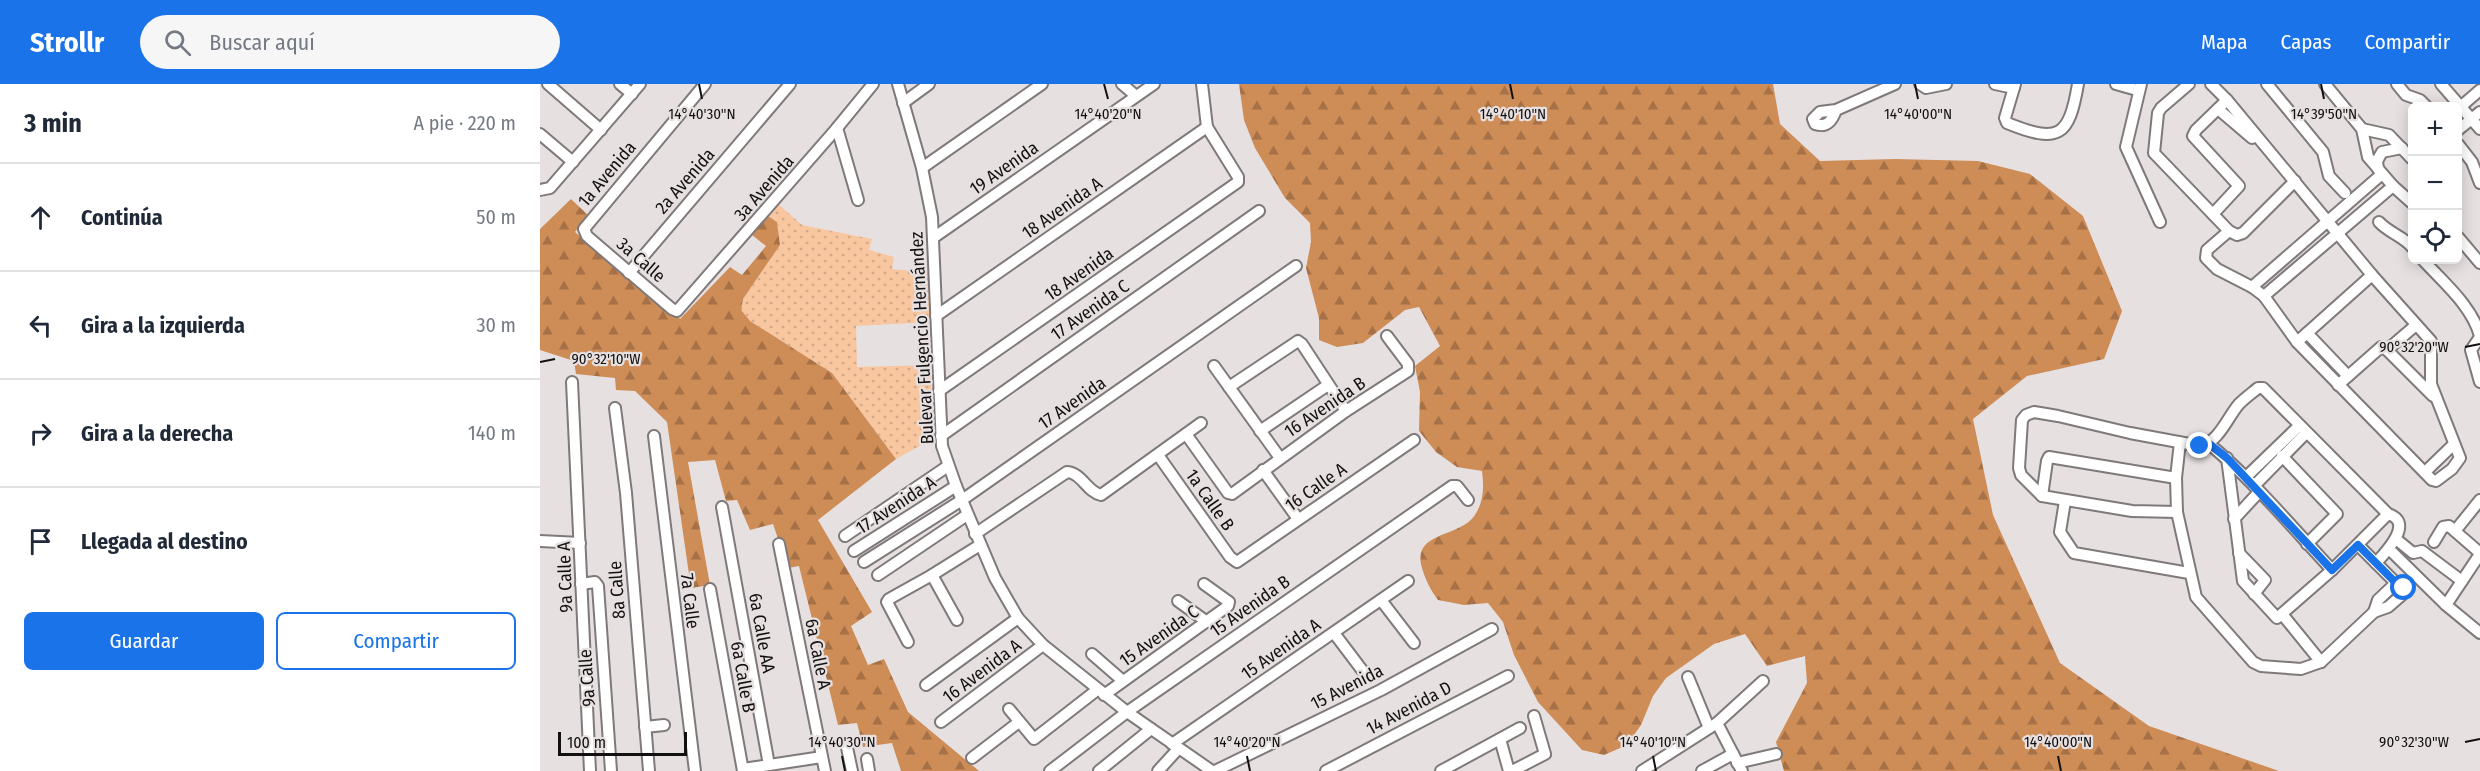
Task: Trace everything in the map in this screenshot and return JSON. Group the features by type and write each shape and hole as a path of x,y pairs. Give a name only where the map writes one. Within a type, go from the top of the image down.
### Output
{"street":[{"path":"548,84 601,130"},
{"path":"620,84 632,94"},
{"path":"540,190 550,188 640,84"},
{"name":"1a Avenida","path":"585,232 585,226 705,84"},
{"name":"2a Avenida","path":"629,273 790,84"},
{"name":"3a Avenida","path":"677,311 873,84"},
{"name":"Bulevar Fulgencio Hernández","path":"898,84 929,196 933,238 940,436 948,466 977,539 1018,618 1043,645 1150,729 1214,771"},
{"path":"903,103 929,84"},
{"path":"922,168 1042,84"},
{"path":"1122,84 1136,96"},
{"name":"19 Avenida","path":"933,238 1154,84"},
{"path":"1202,84 1207,127"},
{"path":"1836,110 1895,84"},
{"path":"1920,84 1926,88 1946,84"},
{"path":"1995,84 2014,86 2005,118 2007,123 2029,131 2055,134 2069,122 2078,84"},
{"path":"2115,84 2139,87 2126,147 2160,222"},
{"path":"2189,84 2158,113 2153,147 2157,157 2229,231 2237,235 2243,233 2295,181"},
{"path":"2211,84 2227,100 2372,275 2431,341 2430,378 2435,398 2460,458 2452,469 2436,481 2425,472 2297,342 2264,296 2252,287 2217,269 2206,258 2207,250 2229,231"},
{"path":"2267,84 2323,152 2329,176 2346,193"},
{"path":"2325,84 2362,129 2368,157 2392,186 2407,192"},
{"path":"2397,84 2406,95 2422,102"},
{"path":"2442,84 2455,102"},
{"path":"2462,105 2480,90"},
{"path":"2213,214 2239,186 2193,136 2196,130 2227,100"},
{"path":"2218,109 2276,159"},
{"path":"2462,109 2476,115"},
{"path":"2476,115 2480,129"},
{"path":"2462,126 2476,115"},
{"name":"18 Avenida","path":"939,392 1238,182 1238,177 1207,127"},
{"name":"18 Avenida A","path":"936,316 1207,127"},
{"path":"837,128 858,200"},
{"path":"2362,129 2389,135 2408,152"},
{"path":"540,134 573,162"},
{"path":"2462,150 2472,162 2480,183"},
{"path":"2380,172 2377,161 2382,152 2408,152"},
{"path":"2252,287 2380,172"},
{"path":"2264,296 2392,186"},
{"name":"17 Avenida C","path":"940,436 1259,211"},
{"path":"2379,222 2408,241"},
{"name":"3a Calle","path":"585,232 629,273 677,311"},
{"path":"2462,243 2480,263"},
{"path":"2427,264 2477,324 2480,337 2471,350 2480,382"},
{"name":"17 Avenida","path":"864,562 962,500 1296,266"},
{"path":"2297,342 2372,275"},
{"path":"2387,350 2416,325"},
{"path":"2307,333 2348,376"},
{"name":"16 Avenida B","path":"1186,434 1228,493 1232,494 1346,411 1408,371 1408,364 1388,336"},
{"path":"1229,387 1296,341 1302,344 1346,411"},
{"path":"2338,385 2378,348 2387,350 2435,398"},
{"path":"1214,366 1280,458"},
{"name":"9a Calle A","path":"572,382 590,771"},
{"path":"1260,431 1328,385"},
{"path":"2177,512 2132,511 2042,496 2021,475 2019,468 2022,420 2026,415 2034,412 2200,446 2216,436 2240,403 2258,388 2263,388 2388,514 2393,516 2399,525 2396,539 2376,563"},
{"name":"8a Calle","path":"615,408 626,493 650,771"},
{"path":"908,642 887,602 889,599 932,575 1067,472 1074,473 1094,493 1101,495 1201,423"},
{"path":"2253,485 2282,456 2303,430"},
{"path":"2234,519 2253,485 2303,430"},
{"name":"7a Calle","path":"654,436 695,771"},
{"name":"16 Calle A","path":"1237,562 1414,440"},
{"path":"2180,442 2176,478 2177,512 2196,597 2201,606 2253,662 2270,668 2301,669 2321,662 2374,612 2388,607 2403,594 2403,585 2396,583 2358,545"},
{"path":"2208,443 2227,458 2332,570"},
{"path":"2425,472 2454,445"},
{"name":"1a Calle B","path":"1158,455 1230,557 1237,562"},
{"path":"2282,456 2337,514 2307,544"},
{"path":"2042,496 2049,457 2176,478"},
{"path":"2227,458 2244,583 2276,618 2332,570 2388,514"},
{"path":"845,536 948,466"},
{"path":"1263,470 1298,519"},
{"name":"17 Avenida A","path":"854,551 956,486"},
{"name":"15 Avenida B","path":"1050,771 1127,712 1452,486 1457,486 1468,500"},
{"path":"2455,531 2480,500"},
{"path":"2065,501 2061,532 2074,553 2189,573"},
{"name":"6a Calle AA","path":"722,507 769,765"},
{"path":"878,575 967,515"},
{"path":"2434,542 2443,527 2449,526 2480,554 2446,605"},
{"path":"2396,539 2413,553"},
{"path":"540,541 580,543"},
{"name":"6a Calle A","path":"779,544 825,771"},
{"path":"2389,549 2446,605 2480,633"},
{"path":"2405,564 2413,553 2421,551 2462,581"},
{"path":"2239,553 2265,580 2253,594"},
{"path":"932,575 957,620"},
{"name":"15 Avenida A","path":"1175,747 1408,581"},
{"name":"9a Calle","path":"581,584 597,584 611,771"},
{"name":"15 Avenida C","path":"1019,722 1034,739 1101,692 1124,681 1228,606 1229,602 1204,584"},
{"name":"6a Calle B","path":"710,589 743,770"},
{"path":"1381,600 1414,643"},
{"path":"1178,601 1207,622"},
{"path":"2282,614 2321,662"},
{"path":"926,685 1018,618"},
{"name":"15 Avenida","path":"1214,771 1381,690 1492,629"},
{"path":"1334,633 1362,670"},
{"path":"2301,669 2306,644"},
{"name":"16 Avenida A","path":"941,722 1043,645"},
{"path":"1092,654 1124,681"},
{"name":"14 Avenida D","path":"1326,771 1508,676"},
{"path":"1688,677 1713,725 1738,762"},
{"path":"1642,771 1713,725 1763,681"},
{"path":"972,758 1019,722 1009,709"},
{"path":"1500,739 1510,771 1538,760 1546,752 1534,716"},
{"path":"645,727 664,725"},
{"path":"1441,771 1520,728"},
{"path":"1099,771 1150,729"},
{"path":"846,743 852,771"},
{"path":"1158,771 1175,747"},
{"path":"1702,771 1776,753"},
{"path":"743,770 822,757"},
{"path":"867,759 869,771"}],"shaded area":[{"path":"778,204 802,225 872,239 869,250 894,257 892,269 931,273 932,322 856,326 857,367 930,365 934,438 896,459 832,373 750,321 740,310 743,299 780,245 777,222 768,216"}],"green space":[{"path":"1239,84 1773,84 1780,124 1820,161 1895,159 1978,161 2030,174 2083,216 2122,311 2104,359 2027,376 1973,419 1993,515 2060,663 2149,726 2279,771 1784,771 1776,742 1807,683 1805,656 1767,666 1745,634 1714,644 1666,678 1653,696 1641,725 1627,745 1604,755 1582,750 1538,702 1514,655 1503,622 1488,603 1464,605 1438,600 1428,585 1422,568 1421,556 1424,547 1439,536 1459,528 1475,515 1482,499 1483,488 1482,471 1457,467 1436,452 1419,431 1420,392 1415,366 1440,346 1419,307 1405,310 1363,343 1337,347 1319,340 1319,318 1306,268 1311,242 1310,223 1285,198 1255,148 1244,120"},
{"path":"571,199 588,215 575,232 680,319 730,267 742,275 766,246 752,235 768,216 777,222 780,245 743,299 741,310 750,321 832,373 896,459 818,520 872,612 851,626 868,665 884,659 908,712 979,771 901,771 892,743 863,747 857,723 838,725 799,566 788,568 773,524 750,530 737,500 726,501 715,460 688,462 710,585 691,588 667,422 635,391 616,390 615,378 576,374 574,361 540,350 540,229"}],"route":[{"path":"2200,446 2208,443 2227,458 2332,570 2358,545 2396,583 2403,585 2404,588"}]}
